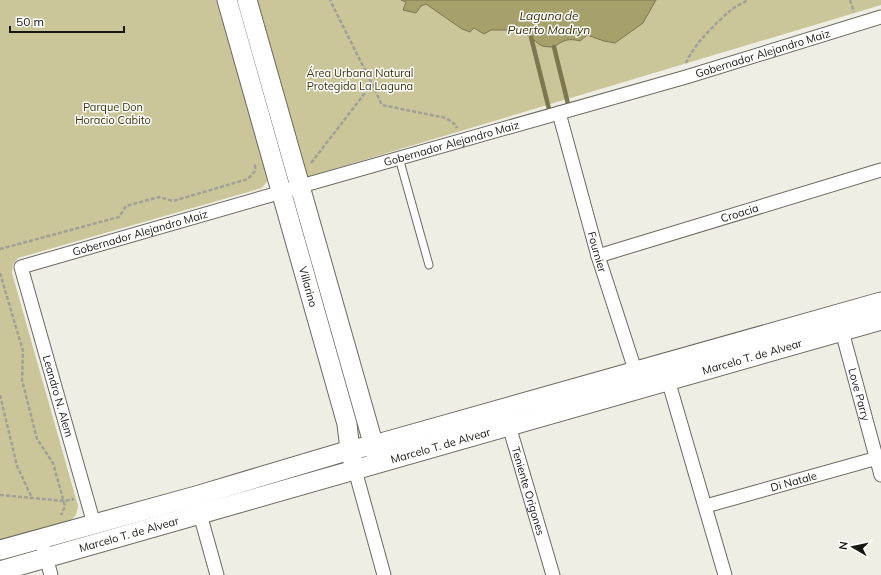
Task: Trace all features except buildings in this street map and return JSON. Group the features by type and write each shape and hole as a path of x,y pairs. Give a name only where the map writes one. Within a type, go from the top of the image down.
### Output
{"street":[{"name":"Villarino","path":"227,0 347,424 350,450 384,575"},
{"name":"Villarino","path":"247,0 300,182 376,454"},
{"name":"Gobernador Alejandro Maiz","path":"21,267 282,192 300,182 399,158 686,77 881,17"},
{"name":"Fournier","path":"559,113 598,256 638,380"},
{"name":"Croacia","path":"598,256 881,170"},
{"name":"Leandro N. Alem","path":"21,267 94,524"},
{"name":"Marcelo T. de Alvear","path":"0,550 94,524 198,505 355,470 376,454 504,407 638,380 669,381 839,323 881,302"},
{"name":"Marcelo T. de Alvear","path":"0,571 49,567 198,505 350,450 376,454 509,426 638,380 663,363 839,323 881,320"},
{"name":"Love Parry","path":"839,323 878,458 881,475"},
{"path":"663,363 725,575"},
{"name":"Teniente Origones","path":"504,407 553,575"},
{"name":"Di Natale","path":"706,506 878,458"},
{"path":"198,505 217,575"},
{"path":"41,539 49,567"}],"lane":[{"path":"399,158 429,265"}],"path":[{"path":"330,0 382,105 446,118 456,125 457,130 464,128"},
{"path":"686,77 684,67 689,56 704,36 732,9 748,0"},
{"path":"678,65 694,61"},
{"path":"300,182 372,84"},
{"path":"0,249 119,217 126,206 159,197 173,201 248,179 255,171 254,162"},
{"path":"0,273 22,351 22,380 37,439 53,462 64,501 65,506 60,519"},
{"path":"0,395 17,466 32,498"},
{"path":"0,495 64,501"}],"green space":[{"name":"Parque Don Horacio Cabito","path":"0,0 218,0 268,172 268,180 262,188 18,258 13,264 12,273 78,506 76,515 67,524 0,543"},
{"name":"Área Urbana Natural Protegida La Laguna","path":"256,0 881,0 881,5 307,177"}],"water":[{"name":"Laguna de Puerto Madryn","path":"401,0 656,0 643,23 615,43 587,35 580,41 566,40 554,47 545,47 523,32 512,27 509,30 491,30 484,34 474,28 470,32 462,29 426,4 421,6 416,13 403,10 406,2"}],"waterway":[{"path":"531,37 550,113"},
{"path":"554,47 569,108"}]}
